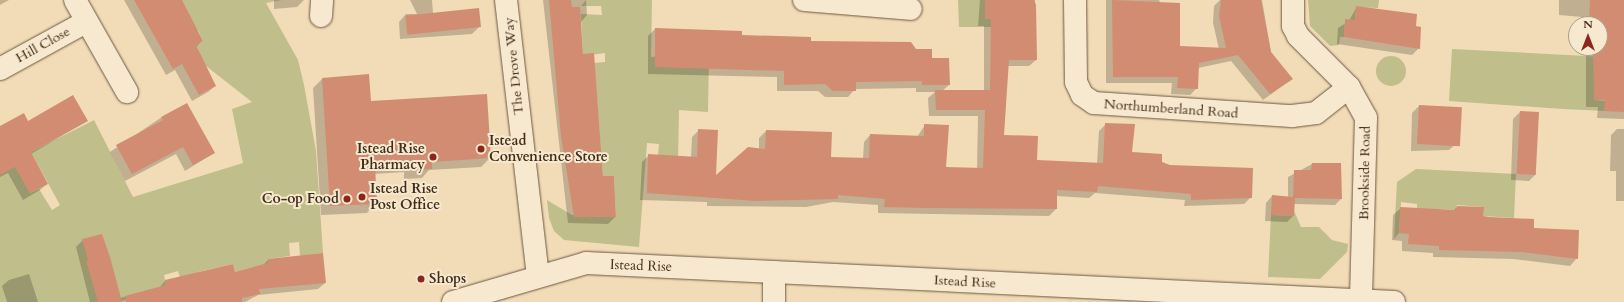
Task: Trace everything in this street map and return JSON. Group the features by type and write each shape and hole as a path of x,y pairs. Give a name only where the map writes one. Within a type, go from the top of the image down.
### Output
{"street":[{"name":"Hill Close","path":"75,0 86,22 127,92"},
{"name":"The Drove Way","path":"506,0 538,276"},
{"path":"804,0 911,9"},
{"name":"Northumberland Road","path":"1075,0 1076,82 1082,95 1094,103 1292,116 1316,113 1349,86"},
{"name":"Brookside Road","path":"1293,0 1293,26 1298,36 1349,86 1362,107 1367,131 1361,300"},
{"name":"Hill Close","path":"0,69 86,22"},
{"name":"Istead Rise","path":"453,302 586,263 774,272 1039,294 1361,300 1394,302"},
{"path":"774,272 774,302"}],"shaded area":[{"path":"181,0 281,0 266,3 298,60 304,85 316,151 323,253 300,256 299,242 289,243 290,256 268,259 269,269 254,267 235,272 233,264 198,272 184,291 178,271 164,275 166,285 119,302 0,302 0,173 13,162 30,193 39,189 52,210 60,205 31,152 94,120 133,197 243,163 232,109 252,102 201,62 183,63 200,54 196,45 203,41 198,30 190,34"},
{"path":"586,0 652,0 651,57 709,52 708,112 679,110 678,160 658,155 659,144 647,143 639,247 564,240 554,231 549,218 547,200 572,215 616,217 614,176 603,176 594,63 605,62 605,53 583,56 581,14 602,15 601,6 581,6"},
{"path":"958,0 985,0 985,19 999,19 999,27 959,27"},
{"path":"1308,0 1379,0 1378,8 1356,7 1355,20 1345,20 1344,37 1340,37 1339,45 1330,46 1310,26"},
{"path":"1452,49 1624,58 1595,64 1594,100 1605,101 1605,111 1449,101"},
{"path":"1391,56 1402,60 1406,71 1402,82 1391,86 1380,82 1376,71 1380,60"},
{"path":"1416,169 1516,174 1514,218 1483,216 1483,207 1457,205 1456,210 1441,209 1439,219 1417,214 1417,204 1401,202 1399,233 1394,239 1397,182"},
{"path":"1294,211 1301,227 1319,227 1332,240 1348,244 1347,252 1320,279 1268,277 1271,215 1294,216"}],"building":[{"path":"134,0 182,0 203,41 196,45 216,86 199,95 182,64 173,69"},
{"path":"549,0 571,0 572,7 580,7 583,54 594,53 603,176 614,176 616,217 574,217 561,136"},
{"path":"985,0 1034,0 1036,5 1037,60 1009,60 1004,135 1038,136 1037,160 1103,163 1105,123 1135,124 1132,152 1162,154 1162,162 1170,165 1253,168 1252,198 1191,200 1191,194 1098,186 1097,192 1057,190 1057,209 927,208 884,207 885,199 838,195 838,199 756,201 647,193 648,154 697,157 698,129 718,130 716,175 748,147 765,149 766,130 832,132 831,157 869,158 870,134 924,136 924,124 949,125 946,167 983,168 985,110 936,110 935,90 990,90 991,19 985,19"},
{"path":"1112,0 1180,3 1180,46 1226,48 1219,16 1221,0 1261,0 1271,52 1293,79 1270,94 1238,55 1199,63 1198,89 1177,88 1178,77 1113,77"},
{"path":"1590,0 1624,0 1624,112 1604,111 1605,100 1594,100 1593,56 1608,56 1608,16 1589,16"},
{"path":"1356,6 1417,14 1416,26 1421,27 1420,49 1344,37 1345,19 1355,20"},
{"path":"479,8 481,27 407,35 405,16"},
{"path":"655,28 742,31 742,35 811,37 811,41 911,42 916,49 932,49 932,58 949,58 950,85 922,85 922,81 856,82 856,91 833,91 825,84 784,85 784,71 655,67"},
{"path":"369,74 371,101 487,94 491,158 432,162 432,169 413,170 413,163 375,165 377,204 330,206 322,78"},
{"path":"73,95 88,121 31,152 48,184 30,193 15,167 0,175 0,126 24,113 28,121"},
{"path":"187,103 215,153 193,165 183,147 132,174 116,145 163,120 161,117"},
{"path":"1419,105 1462,107 1460,146 1417,144"},
{"path":"1520,111 1539,112 1536,175 1517,174"},
{"path":"1312,163 1341,163 1342,199 1295,198 1294,216 1271,215 1272,195 1293,197 1294,170 1311,170"},
{"path":"1457,206 1484,207 1483,216 1534,219 1534,228 1579,230 1578,259 1521,252 1439,250 1439,246 1408,244 1409,234 1399,233 1400,207 1456,210"},
{"path":"102,234 122,302 98,302 86,261 88,260 82,239"},
{"path":"323,253 326,283 259,289 260,294 242,298 242,302 126,302 125,296 166,285 165,280 233,264 235,272 268,263 268,259"}],"place":[{"name":"Istead Convenience Store","path":"481,149"},
{"name":"Istead Rise Pharmacy","path":"433,157"},
{"name":"Istead Rise Post Office","path":"362,197"},
{"name":"Co-op Food","path":"347,199"},
{"name":"Shops","path":"421,279"}]}
